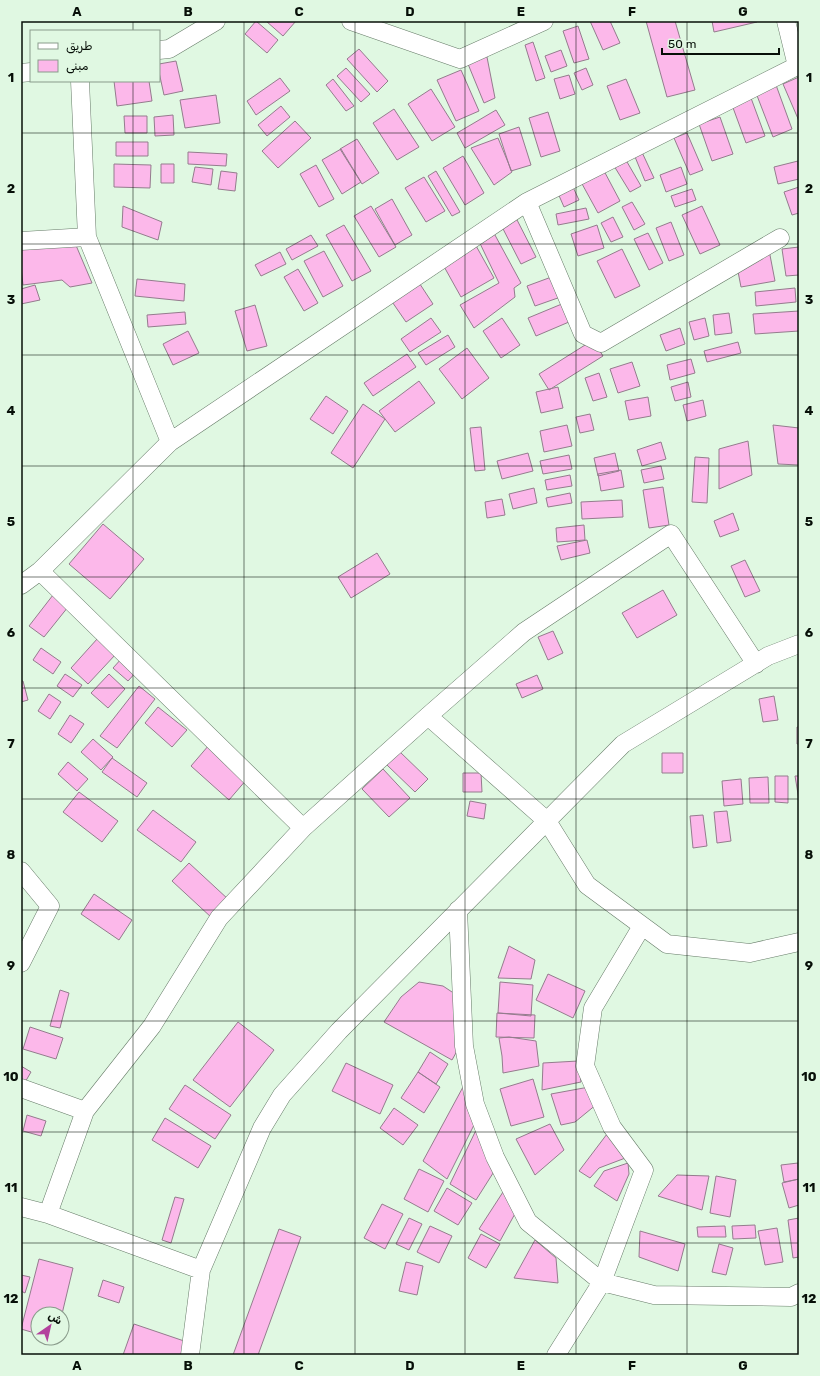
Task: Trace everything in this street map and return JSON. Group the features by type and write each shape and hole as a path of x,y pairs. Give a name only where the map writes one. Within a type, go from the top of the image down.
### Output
{"street":[{"path":"160,50 169,49 216,21"},
{"path":"351,21 460,59 544,21"},
{"path":"21,585 40,571 170,442 527,202 798,65 786,21"},
{"path":"80,82 87,237 170,442"},
{"path":"527,202 583,334 601,343 780,238"},
{"path":"21,241 87,237"},
{"path":"48,1214 85,1111 152,1026 219,918 303,828 524,632 671,534 756,664"},
{"path":"40,571 303,828"},
{"path":"190,1355 201,1270 262,1128 282,1095 339,1031 622,744 768,656 799,644"},
{"path":"428,716 547,821 587,885 667,944 750,953 799,942"},
{"path":"21,871 50,906 21,963"},
{"path":"458,910 464,1046 475,1104 495,1157 528,1222 602,1282 654,1295 791,1297 799,1293"},
{"path":"556,1355 602,1282 644,1170 612,1127 585,1066 593,1008 642,926"},
{"path":"21,1088 85,1111"},
{"path":"21,1207 48,1214 201,1270"}],"building":[{"path":"256,21 278,40 267,53 245,34"},
{"path":"266,21 296,21 283,36"},
{"path":"590,21 610,21 620,43 603,50"},
{"path":"646,21 675,21 695,90 667,97"},
{"path":"712,21 757,21 757,22 714,32"},
{"path":"578,26 589,59 574,63 563,31"},
{"path":"533,42 545,78 536,81 525,45"},
{"path":"359,49 388,81 377,92 347,59"},
{"path":"561,50 567,66 551,72 545,56"},
{"path":"486,52 495,98 484,103 468,64"},
{"path":"176,61 183,91 164,95 160,77 160,64"},
{"path":"346,68 370,94 361,102 337,76"},
{"path":"586,68 593,85 582,90 574,73"},
{"path":"461,70 479,111 456,121 437,80"},
{"path":"569,75 575,94 560,99 554,79"},
{"path":"799,77 799,121 783,84"},
{"path":"280,78 290,91 256,115 247,101"},
{"path":"333,79 354,106 346,111 326,85"},
{"path":"626,79 640,113 620,120 607,86"},
{"path":"114,82 149,82 152,101 117,106"},
{"path":"776,85 792,129 773,137 756,93"},
{"path":"431,89 455,127 432,141 408,104"},
{"path":"216,95 220,123 185,128 180,100"},
{"path":"751,98 765,136 746,143 732,105"},
{"path":"281,106 290,117 267,136 258,125"},
{"path":"394,109 419,147 397,160 373,123"},
{"path":"496,110 505,125 465,148 457,133"},
{"path":"548,112 560,151 541,157 529,118"},
{"path":"173,115 174,135 155,136 154,117"},
{"path":"124,116 147,116 147,133 125,133"},
{"path":"720,117 733,154 712,161 699,124"},
{"path":"295,121 311,138 278,168 262,151"},
{"path":"519,127 531,165 511,171 499,134"},
{"path":"687,133 703,170 690,175 674,138"},
{"path":"498,138 512,172 494,185 471,148"},
{"path":"357,139 379,173 362,184 340,149"},
{"path":"116,142 148,142 148,156 116,156"},
{"path":"640,148 654,178 645,181 633,152"},
{"path":"341,149 361,182 342,194 322,160"},
{"path":"188,152 227,154 226,166 188,164"},
{"path":"623,155 641,186 630,192 611,161"},
{"path":"463,156 484,193 465,205 443,168"},
{"path":"798,161 799,179 778,184 774,167"},
{"path":"114,164 151,165 150,188 114,187"},
{"path":"161,164 174,164 174,183 161,183"},
{"path":"316,165 334,199 319,207 300,174"},
{"path":"195,167 213,169 211,185 192,182"},
{"path":"681,167 687,184 666,192 660,175"},
{"path":"603,169 620,201 598,213 581,182"},
{"path":"221,171 237,173 235,191 218,189"},
{"path":"436,171 460,212 452,216 428,176"},
{"path":"424,177 445,211 426,222 405,188"},
{"path":"572,185 579,200 564,207 557,191"},
{"path":"799,187 799,213 792,215 784,192"},
{"path":"692,189 696,200 675,207 671,196"},
{"path":"392,199 412,235 395,245 375,209"},
{"path":"632,202 645,224 634,230 622,207"},
{"path":"123,206 162,222 158,240 122,227"},
{"path":"371,206 396,247 379,257 354,216"},
{"path":"702,206 720,245 700,254 682,215"},
{"path":"586,208 589,219 558,225 556,214"},
{"path":"514,214 536,257 521,264 499,221"},
{"path":"613,217 623,237 611,242 601,223"},
{"path":"671,222 684,255 669,261 656,228"},
{"path":"489,224 521,283 514,288 515,297 474,328 460,305 499,283 475,233"},
{"path":"344,225 371,271 352,281 326,235"},
{"path":"597,225 604,248 578,256 571,234"},
{"path":"648,233 663,263 649,270 634,239"},
{"path":"311,235 318,246 292,260 286,249"},
{"path":"470,235 494,278 461,297 437,254"},
{"path":"75,243 92,283 70,287 62,280 23,285 21,245"},
{"path":"799,247 799,275 786,276 782,249"},
{"path":"622,249 640,286 615,298 597,261"},
{"path":"769,250 775,281 741,287 735,256"},
{"path":"324,251 343,286 323,297 304,261"},
{"path":"280,252 286,264 261,276 255,265"},
{"path":"298,269 318,303 304,311 284,277"},
{"path":"565,272 572,293 535,306 527,286"},
{"path":"414,275 433,304 406,322 386,293"},
{"path":"137,279 185,284 184,301 135,296"},
{"path":"35,285 40,300 21,304 21,289"},
{"path":"795,288 796,302 756,306 755,292"},
{"path":"569,301 576,319 536,336 528,318"},
{"path":"255,305 267,346 247,351 235,311"},
{"path":"799,311 799,331 755,334 753,314"},
{"path":"185,312 186,324 148,327 147,315"},
{"path":"729,313 732,333 715,335 713,315"},
{"path":"431,318 441,332 410,352 401,339"},
{"path":"502,318 520,345 501,358 483,331"},
{"path":"705,318 709,336 694,340 689,322"},
{"path":"680,328 685,344 666,351 660,335"},
{"path":"188,331 199,353 173,365 163,344"},
{"path":"448,335 455,347 426,365 418,353"},
{"path":"593,340 603,356 549,390 539,374"},
{"path":"738,342 741,353 707,362 704,351"},
{"path":"467,348 489,378 462,399 439,369"},
{"path":"407,354 416,367 373,396 364,383"},
{"path":"691,359 695,373 670,380 667,365"},
{"path":"632,362 640,386 618,393 610,369"},
{"path":"599,373 607,397 593,401 585,378"},
{"path":"419,381 435,403 395,432 379,411"},
{"path":"688,382 691,397 675,401 671,387"},
{"path":"558,387 563,408 541,413 536,392"},
{"path":"326,396 348,411 333,434 310,419"},
{"path":"648,397 651,416 629,420 625,401"},
{"path":"703,400 706,416 687,421 683,405"},
{"path":"363,404 385,419 353,468 331,453"},
{"path":"590,414 594,430 580,433 576,417"},
{"path":"567,425 572,446 544,452 540,431"},
{"path":"773,425 799,428 799,465 778,464"},
{"path":"481,427 485,470 475,471 470,428"},
{"path":"748,441 752,475 719,489 719,449"},
{"path":"661,442 666,459 642,466 637,450"},
{"path":"528,453 533,471 502,479 497,461"},
{"path":"615,453 619,471 598,476 594,458"},
{"path":"569,455 572,469 543,474 540,461"},
{"path":"695,457 709,458 707,503 692,502"},
{"path":"661,466 664,479 644,483 641,470"},
{"path":"621,470 624,487 601,491 598,474"},
{"path":"570,475 572,486 547,490 545,480"},
{"path":"663,487 669,525 649,528 643,490"},
{"path":"534,488 537,503 513,509 509,494"},
{"path":"570,493 572,503 548,507 546,498"},
{"path":"502,499 505,515 487,518 485,502"},
{"path":"622,500 623,517 582,519 581,502"},
{"path":"733,513 739,530 720,537 714,521"},
{"path":"103,524 144,559 110,599 69,564"},
{"path":"584,525 585,540 557,542 556,528"},
{"path":"587,540 590,553 561,560 557,546"},
{"path":"377,553 390,574 351,598 338,577"},
{"path":"745,560 760,591 745,597 731,566"},
{"path":"663,590 677,615 637,638 622,613"},
{"path":"53,595 68,607 44,637 29,626"},
{"path":"553,631 563,653 548,660 538,637"},
{"path":"98,638 116,654 88,684 71,668"},
{"path":"41,648 61,662 53,674 33,660"},
{"path":"122,658 137,671 128,681 113,668"},
{"path":"65,674 82,685 73,697 57,686"},
{"path":"109,674 125,689 108,708 91,693"},
{"path":"537,675 543,689 522,698 516,684"},
{"path":"21,681 23,681 28,700 21,702"},
{"path":"139,686 155,699 117,748 100,736"},
{"path":"49,694 61,702 50,719 38,711"},
{"path":"774,696 778,720 763,722 759,699"},
{"path":"158,707 187,730 172,747 145,723"},
{"path":"70,715 84,724 71,743 58,734"},
{"path":"797,727 799,727 799,744 797,744"},
{"path":"93,739 113,757 101,770 81,752"},
{"path":"209,745 247,779 229,800 191,766"},
{"path":"400,752 428,779 415,792 387,765"},
{"path":"662,753 683,753 683,773 662,773"},
{"path":"112,758 147,783 137,797 102,772"},
{"path":"68,762 88,779 77,791 58,774"},
{"path":"383,769 410,798 389,817 362,789"},
{"path":"463,773 481,773 482,792 463,792"},
{"path":"775,776 788,776 788,803 775,802"},
{"path":"795,776 799,776 799,800"},
{"path":"768,777 769,803 750,803 749,778"},
{"path":"741,779 743,804 724,806 722,781"},
{"path":"79,792 118,821 102,842 63,812"},
{"path":"470,801 486,804 484,819 467,816"},
{"path":"153,810 196,842 181,862 137,830"},
{"path":"727,811 731,841 717,843 714,812"},
{"path":"703,815 707,846 693,848 690,816"},
{"path":"189,863 229,900 212,918 172,881"},
{"path":"94,894 132,920 119,940 81,914"},
{"path":"509,946 535,960 531,979 498,978"},
{"path":"548,974 585,991 573,1018 536,1000"},
{"path":"419,982 443,986 455,994 462,1042 452,1060 384,1022 401,997"},
{"path":"500,982 533,985 531,1016 498,1013"},
{"path":"60,990 69,993 60,1028 50,1026"},
{"path":"497,1013 535,1015 534,1038 496,1037"},
{"path":"238,1022 274,1050 230,1107 193,1080"},
{"path":"30,1027 63,1038 56,1059 23,1049"},
{"path":"509,1037 536,1041 539,1066 503,1073 499,1038"},
{"path":"430,1052 448,1064 436,1084 418,1072"},
{"path":"578,1061 581,1082 542,1090 543,1063"},
{"path":"346,1063 393,1085 380,1114 332,1091"},
{"path":"21,1066 31,1072 24,1084 21,1083"},
{"path":"418,1072 440,1087 424,1113 401,1098"},
{"path":"533,1079 544,1117 511,1126 500,1089"},
{"path":"185,1085 231,1115 215,1139 169,1109"},
{"path":"463,1087 475,1123 447,1179 423,1161"},
{"path":"589,1087 597,1104 575,1122 561,1125 551,1094"},
{"path":"394,1108 418,1125 403,1145 380,1128"},
{"path":"27,1115 46,1121 41,1136 23,1131"},
{"path":"165,1118 211,1146 198,1168 152,1140"},
{"path":"550,1124 564,1150 535,1175 516,1139"},
{"path":"478,1126 495,1170 476,1200 450,1184"},
{"path":"607,1134 628,1157 599,1168 590,1178 579,1171"},
{"path":"628,1163 629,1174 617,1201 594,1186 604,1171"},
{"path":"798,1163 799,1179 784,1182 781,1165"},
{"path":"419,1169 444,1181 428,1212 404,1199"},
{"path":"677,1175 709,1176 702,1210 658,1196"},
{"path":"716,1176 736,1180 730,1217 710,1213"},
{"path":"799,1179 799,1205 789,1208 782,1183"},
{"path":"447,1188 472,1203 458,1225 434,1211"},
{"path":"503,1192 517,1210 500,1241 479,1229"},
{"path":"175,1197 184,1199 171,1243 162,1240"},
{"path":"382,1204 403,1214 385,1249 364,1238"},
{"path":"409,1218 422,1224 409,1250 396,1244"},
{"path":"799,1218 799,1257 793,1258 788,1220"},
{"path":"755,1225 756,1238 733,1239 732,1226"},
{"path":"430,1226 452,1236 439,1263 417,1252"},
{"path":"725,1226 726,1237 698,1237 697,1227"},
{"path":"777,1228 783,1262 765,1265 758,1231"},
{"path":"279,1229 301,1237 258,1355 233,1355"},
{"path":"640,1231 685,1244 678,1271 639,1257"},
{"path":"481,1234 500,1244 486,1268 468,1258"},
{"path":"535,1240 556,1258 558,1283 514,1278"},
{"path":"719,1244 733,1248 726,1275 712,1272"},
{"path":"39,1259 73,1268 64,1306 30,1306 30,1332 21,1329"},
{"path":"406,1262 423,1266 417,1295 399,1291"},
{"path":"21,1275 30,1277 25,1293 21,1291"},
{"path":"103,1280 124,1287 119,1303 98,1296"},
{"path":"134,1324 190,1343 186,1355 123,1355"}]}
